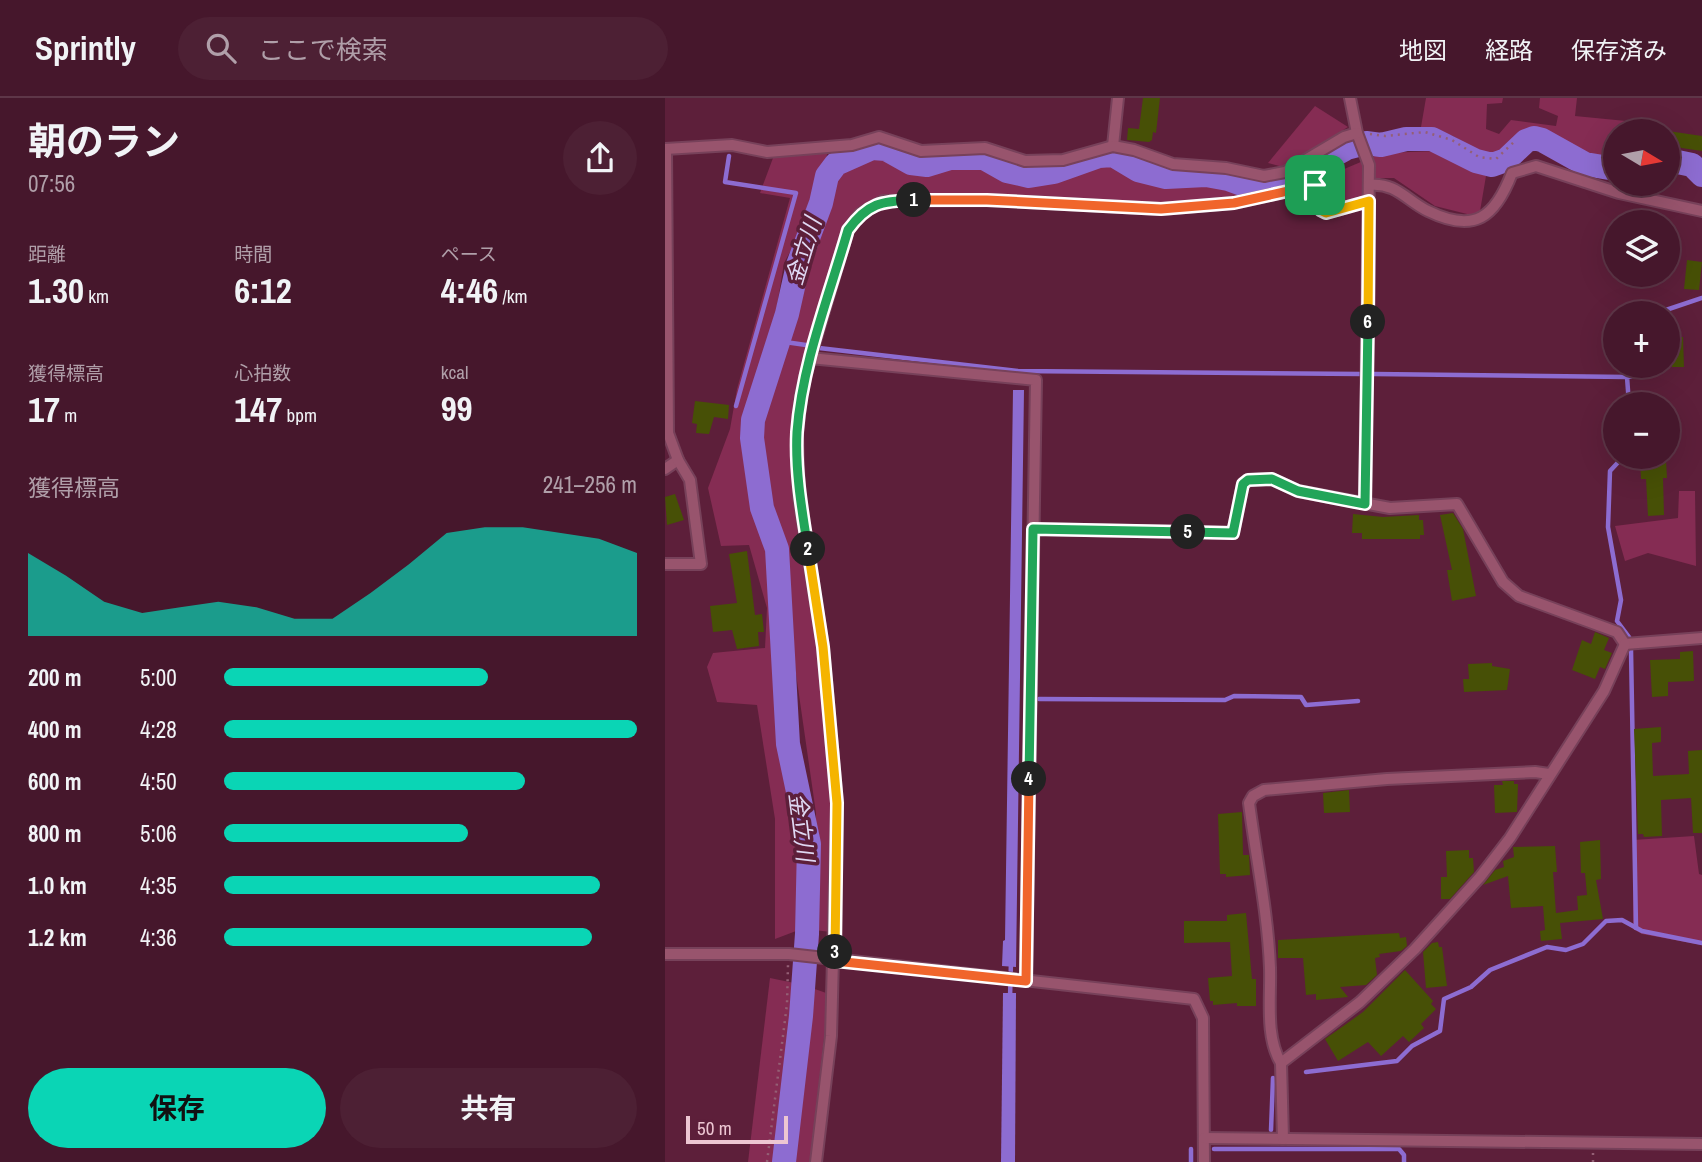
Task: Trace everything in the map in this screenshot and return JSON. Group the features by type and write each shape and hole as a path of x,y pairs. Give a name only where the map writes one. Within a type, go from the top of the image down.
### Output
{"street":[{"path":"1113,146 1118,98"},
{"path":"1350,98 1357,133 1366,155 1369,185 1365,504"},
{"path":"665,564 701,564 690,480 678,460 668,433 666,150 732,145 767,152 852,145 879,137 921,151 985,148 1024,161 1063,160 1113,146 1173,164 1226,168 1265,176 1285,172 1344,137 1357,133"},
{"path":"1369,185 1392,186 1429,212 1467,222 1486,217 1503,196 1512,173 1536,166 1619,192 1702,211"},
{"path":"816,1162 831,1036 830,960 837,803 823,647 799,497 797,435 801,395 810,358 848,230 860,214 883,201 987,200 1161,209 1234,203 1315,185 1320,210 1326,213 1369,201"},
{"path":"810,358 1036,380 1021,981"},
{"path":"665,470 678,460"},
{"path":"1033,529 1233,533 1243,484 1248,480 1272,479 1298,491 1390,508 1457,504 1503,582 1519,596 1617,632 1625,644"},
{"path":"1625,644 1702,638"},
{"path":"1281,1063 1360,1002 1415,949 1480,877 1510,838 1604,691 1625,644"},
{"path":"1283,1139 1281,1063 1275,1053 1269,998 1270,968 1249,803 1253,796 1264,790 1387,779 1535,772 1549,774"},
{"path":"665,954 789,954 1194,999 1203,1018 1204,1162"},
{"path":"1204,1138 1702,1144"}],"path":[{"path":"1357,133 1385,136 1425,132 1453,140 1479,157 1496,159 1516,140"},
{"path":"768,1162 784,1032 789,954"}],"shaded area":[{"path":"1426,98 1503,98 1502,103 1487,104 1486,129 1499,134 1511,120 1556,126 1558,116 1539,108 1540,98 1577,98 1575,116 1606,119 1603,119 1603,161 1587,157 1539,132 1521,136 1496,157 1480,152 1453,136 1421,127"},
{"path":"1315,106 1348,127 1283,167 1268,163"},
{"path":"828,151 812,211 784,263 775,318 744,432 755,509 772,554 772,605 787,771 803,842 804,928 775,939 775,819 757,705 717,702 707,667 713,653 765,648 767,608 749,545 721,546 708,488 730,429 737,389 790,198 760,193 773,158"},
{"path":"1438,151 1486,176 1479,217 1435,206 1394,178 1367,178 1364,197 1329,206 1323,204 1323,178 1382,153"},
{"path":"881,153 919,172 953,163 981,164 1003,176 1041,181 1112,162 1157,181 1218,181 1249,195 1162,206 993,195 883,196 855,211 844,226 793,401 796,501 816,643 832,802 831,932 814,930 816,813 796,674 782,542 766,502 764,466 757,430 836,171"},
{"path":"1013,390 1024,390 1016,967 1002,966 1005,940"},
{"path":"1679,491 1695,491 1696,566 1648,553 1625,561 1615,526 1678,518"},
{"path":"1694,836 1699,874 1702,875 1702,945 1642,934 1633,929 1633,840"},
{"path":"770,978 799,984 779,1162 748,1162"},
{"path":"812,988 829,994 810,1162 791,1162"},
{"path":"1003,993 1016,993 1015,1162 1001,1162"}],"building":[{"path":"1143,98 1160,98 1156,133 1153,132 1149,142 1127,140 1128,128 1139,129"},
{"path":"1680,133 1702,136 1702,151 1680,148"},
{"path":"1687,260 1702,262 1699,290 1684,289"},
{"path":"1680,337 1683,337 1684,367 1680,367"},
{"path":"695,401 729,405 728,419 714,417 709,434 696,433 697,424 692,423"},
{"path":"1641,469 1666,469 1667,478 1663,478 1664,515 1648,516 1646,479 1641,479"},
{"path":"675,494 684,520 667,525 665,497"},
{"path":"1453,513 1463,529 1476,596 1452,601 1447,570 1452,570 1440,515"},
{"path":"1353,514 1383,517 1419,515 1419,520 1423,520 1424,535 1420,535 1420,539 1362,539 1362,533 1352,533"},
{"path":"747,551 755,615 762,614 764,632 758,632 759,646 737,649 732,630 713,632 710,606 737,603 729,554"},
{"path":"1595,632 1609,638 1604,650 1612,653 1605,669 1600,667 1595,679 1572,670 1582,640 1591,644"},
{"path":"1693,651 1694,681 1668,682 1668,696 1652,697 1650,660 1680,659 1680,652"},
{"path":"1492,663 1492,666 1510,669 1507,690 1464,692 1463,679 1469,679 1468,664"},
{"path":"1661,727 1661,742 1652,743 1653,776 1689,774 1688,751 1702,750 1702,833 1693,833 1691,798 1661,800 1662,836 1644,837 1643,834 1638,834 1634,729"},
{"path":"1502,781 1514,781 1514,784 1518,784 1517,812 1495,813 1494,785 1503,785"},
{"path":"1349,790 1350,812 1324,813 1323,793"},
{"path":"1242,812 1243,855 1249,855 1250,875 1226,877 1226,874 1220,874 1218,814"},
{"path":"1600,840 1601,879 1596,880 1603,919 1560,923 1562,939 1541,941 1540,931 1545,930 1543,906 1511,908 1508,876 1483,885 1495,870 1504,867 1503,861 1514,857 1513,847 1555,846 1557,872 1553,872 1556,913 1578,910 1577,896 1587,895 1585,873 1581,873 1580,842"},
{"path":"1469,850 1469,858 1473,858 1474,872 1450,899 1441,899 1441,877 1447,877 1446,851"},
{"path":"1246,913 1252,979 1256,979 1256,1006 1237,1006 1237,1003 1213,1005 1213,1001 1210,1001 1208,978 1232,976 1230,942 1184,943 1184,921 1227,921 1227,915"},
{"path":"1399,933 1400,938 1406,937 1407,946 1401,951 1379,954 1380,957 1375,958 1377,975 1366,985 1340,987 1348,997 1316,1000 1316,994 1306,995 1303,958 1278,958 1278,940"},
{"path":"1438,942 1439,947 1442,947 1447,986 1426,988 1423,952 1432,943"},
{"path":"1405,970 1433,1001 1431,1004 1436,1009 1421,1024 1424,1028 1409,1042 1403,1036 1381,1056 1368,1042 1338,1061 1325,1039 1363,1012"}],"waterway":[{"name":"金立川","path":"784,1162 801,1016 807,934 809,844 788,744 777,549 762,508 752,438 753,420 787,314 798,265 821,203 827,176 836,164 872,148 886,149 911,163 927,165 950,158 984,158 1007,171 1029,176 1054,172 1099,156 1113,155 1138,170 1166,177 1206,175 1253,188 1276,187 1347,148 1366,143 1381,145 1406,139 1432,139 1476,161 1492,165 1506,160 1526,141 1534,138 1585,164 1603,167"},
{"path":"729,156 725,182 796,193 736,406"},
{"name":"金立川","path":"1680,162 1692,165 1702,175"},
{"path":"1680,305 1702,298"},
{"path":"778,341 806,345"},
{"path":"819,348 1018,371 1361,374"},
{"path":"1374,374 1603,377"},
{"path":"1627,378 1628,392"},
{"path":"1612,469 1608,527 1621,600 1617,621 1629,637"},
{"path":"1631,650 1636,928"},
{"path":"1039,699 1225,700 1234,696 1301,697 1306,705 1358,701"},
{"path":"1306,1072 1397,1061 1412,1046 1440,1031 1444,999 1471,987 1490,970 1547,947 1566,950 1583,944 1606,921 1622,920 1642,931 1702,943"},
{"path":"1010,998 1011,961"},
{"path":"1271,1130 1273,1078"},
{"path":"1191,1149 1191,1162"},
{"path":"1214,1149 1399,1149 1404,1155 1404,1162"}],"route":[{"path":"1315,185 1320,210 1326,213 1369,201 1365,504 1298,491 1272,479 1248,480 1243,484 1233,533 1033,529 1026,981 835,961 837,803 823,647 799,497 797,435 801,395 810,358 848,230 860,214 883,201 987,200 1161,209 1234,203 1315,185"}]}
